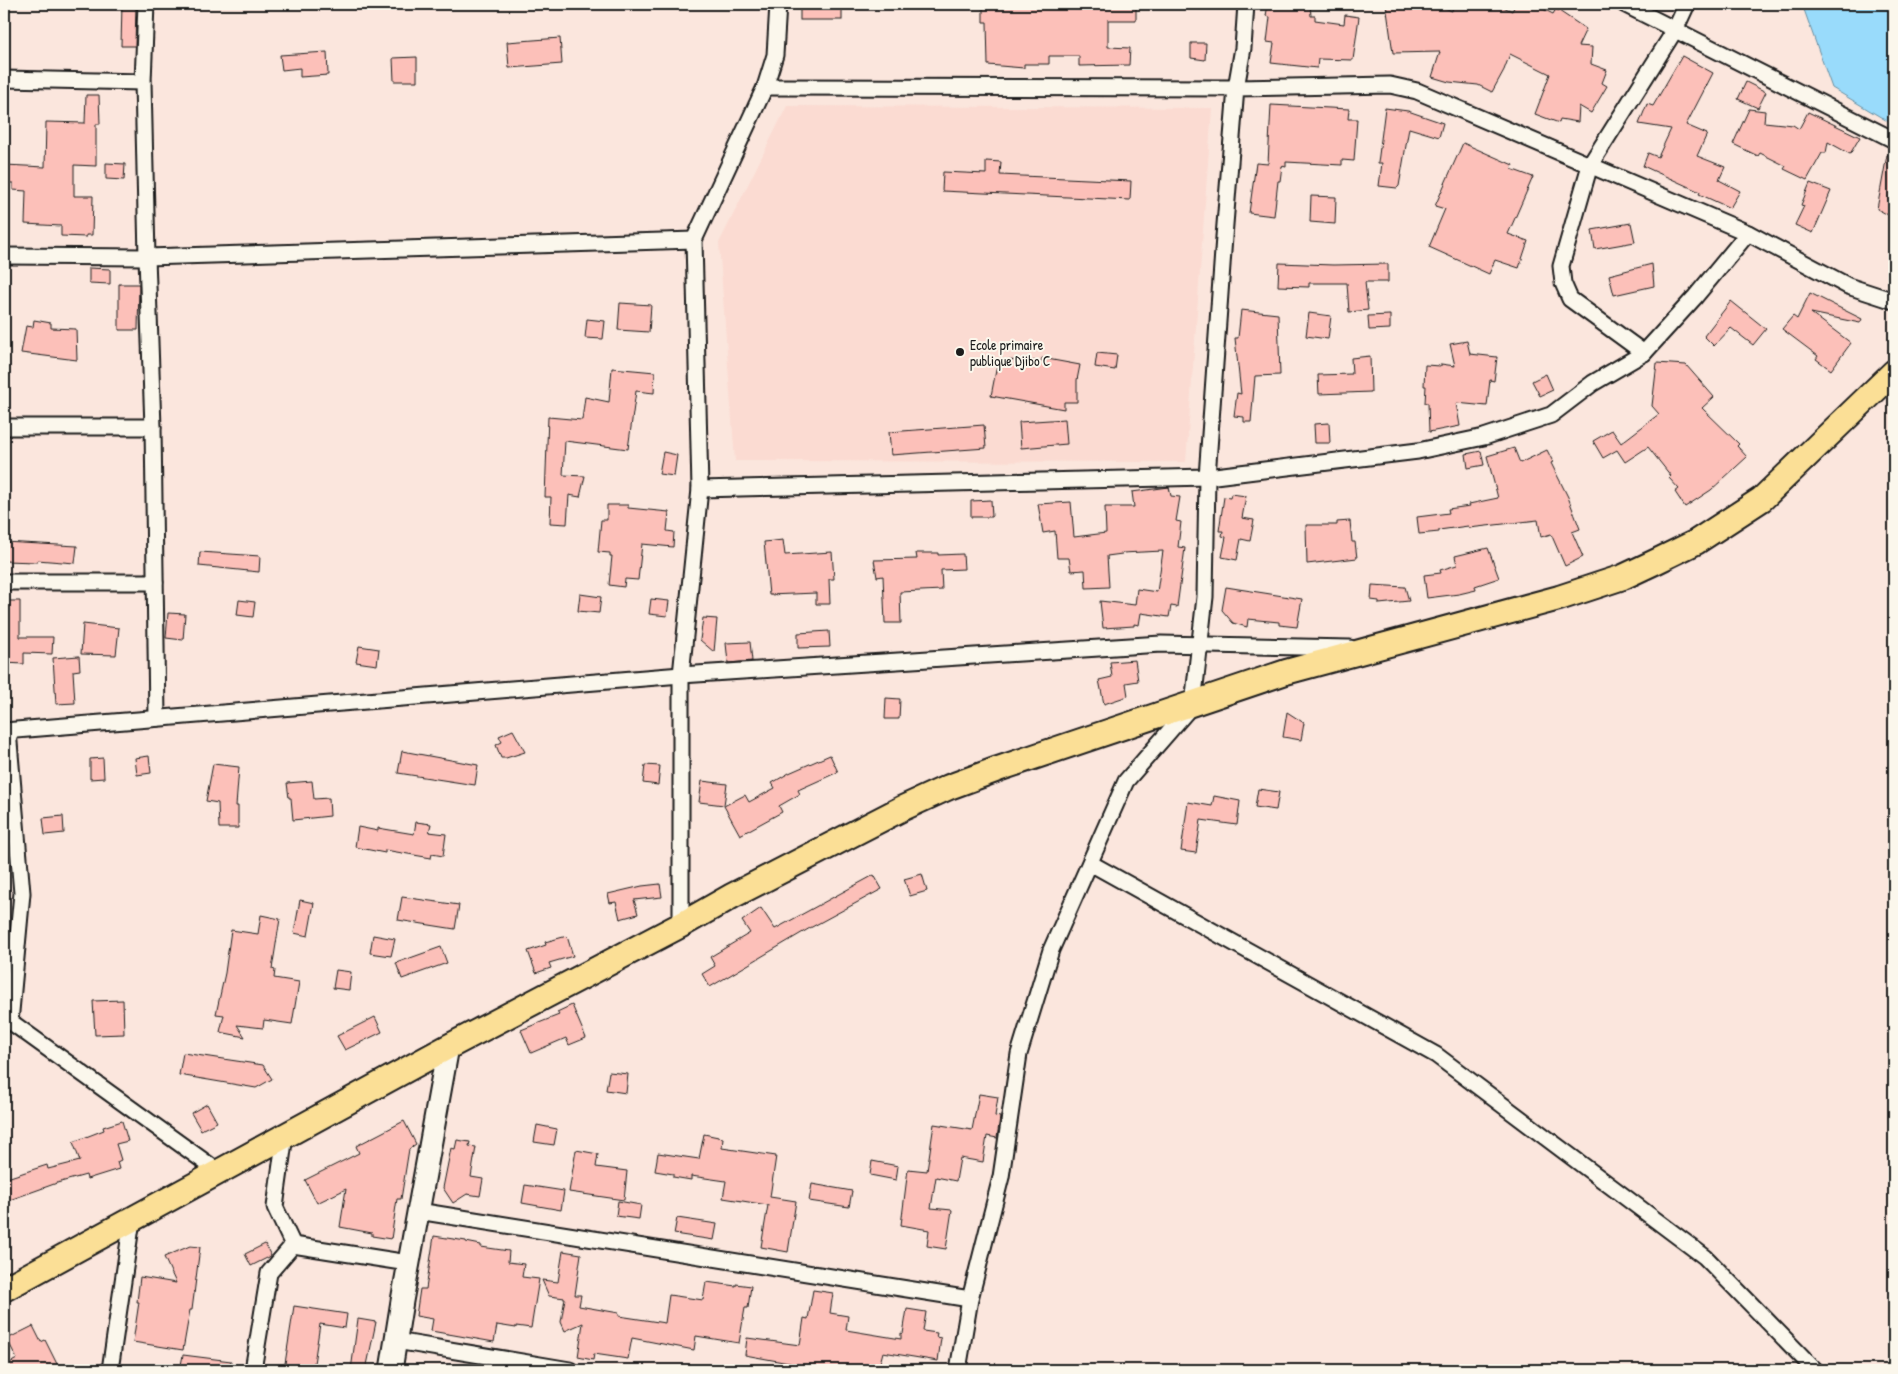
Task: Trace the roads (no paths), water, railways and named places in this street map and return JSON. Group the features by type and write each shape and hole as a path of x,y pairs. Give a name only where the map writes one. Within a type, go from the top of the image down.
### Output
{"main road":[{"path":"4,1289 448,1047 681,926 732,896 903,808 998,769 1286,672 1568,595 1623,577 1696,542 1762,499 1894,372"}],"street":[{"path":"146,4 143,82 147,257 154,427 157,718"},
{"path":"681,926 681,675 700,490 694,240 765,87 775,55 778,4"},
{"path":"958,1370 970,1299 1001,1177 1019,1054 1051,950 1126,781 1193,704 1206,597 1207,477 1236,88 1243,48 1246,4"},
{"path":"1624,4 1894,140"},
{"path":"1644,353 1570,299 1563,284 1561,266 1590,165 1675,30 1687,4"},
{"path":"4,79 143,82"},
{"path":"765,87 1236,88 1390,85 1417,91 1590,165 1748,233 1848,286 1894,301"},
{"path":"700,490 1207,477 1418,451 1484,437 1551,415 1593,383 1644,353 1695,297 1748,233"},
{"path":"4,256 147,257 694,240"},
{"path":"4,427 154,427"},
{"path":"4,582 155,582"},
{"path":"219,1172 7,1019 22,893 6,731 681,675 1161,644 1369,648"},
{"path":"1090,863 1436,1055 1705,1257 1814,1370"},
{"path":"391,1370 408,1263 448,1047"},
{"path":"285,1135 275,1207 293,1245"},
{"path":"418,1211 970,1299"},
{"path":"110,1370 132,1220"},
{"path":"293,1245 408,1263"},
{"path":"253,1370 269,1274 293,1245"},
{"path":"396,1341 570,1370"}],"water":[{"path":"1802,4 1894,4 1894,125 1832,88"}],"place":[{"name":"Ecole primaire publique Djibo C","path":"960,352"}]}
